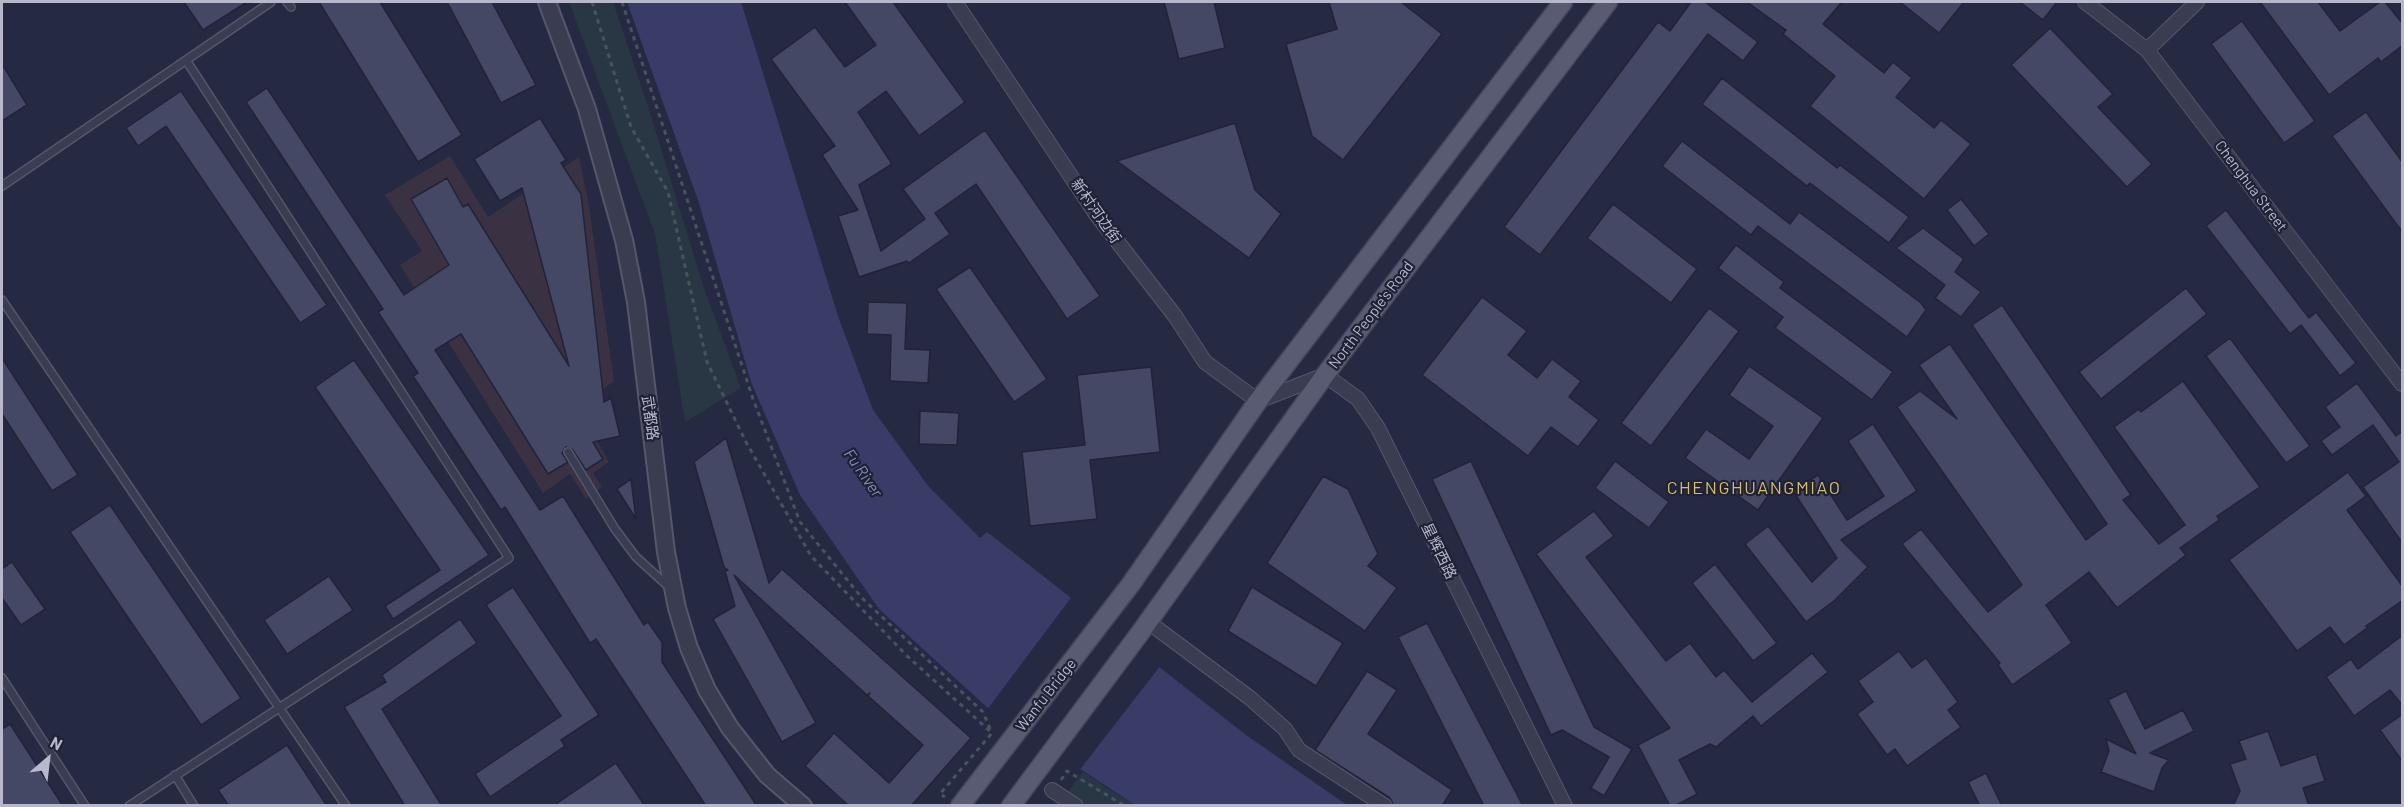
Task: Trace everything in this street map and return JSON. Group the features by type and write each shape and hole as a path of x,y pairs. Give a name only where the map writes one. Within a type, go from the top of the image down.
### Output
{"main road":[{"path":"1258,401 1563,2"},
{"name":"North People's Road","path":"1144,627 1325,375 1608,2"},
{"name":"Wanfu Bridge","path":"954,803 1131,584 1258,401"},
{"path":"1011,806 1144,627"}],"street":[{"name":"武都路","path":"547,2 587,109 624,240 636,302 666,552 689,648 707,690 730,728 767,775 802,806"},
{"name":"新村河边街","path":"955,2 1096,214 1175,316 1204,362 1258,401"},
{"name":"Chenghua Street","path":"2085,2 2147,50 2403,384"},
{"path":"2147,50 2197,2"},
{"path":"1258,401 1325,375"},
{"name":"星辉西路","path":"1325,375 1358,399 1378,428 1565,806"},
{"path":"1144,627 1250,698 1285,729 1299,750 1385,806"},
{"path":"1052,790 1076,806"}],"lane":[{"path":"2,186 271,2"},
{"path":"129,806 509,558 186,60"},
{"path":"2,300 346,806"},
{"path":"568,452 615,529 636,557 674,592"},
{"path":"2,678 85,806"},
{"path":"175,776 194,806"}],"path":[{"path":"592,2 631,127 668,192 707,362 746,442 811,556 906,655 992,733"},
{"path":"622,2 753,399 800,522 862,598 983,712 992,733"},
{"path":"954,803 940,794 992,733"},
{"path":"1052,790 1067,771 1125,806"}],"shaded area":[{"path":"569,2 613,2 704,288 741,388 685,422 655,234"},
{"path":"450,156 488,217 579,157 588,200 614,381 578,408 609,462 593,473 602,487 586,499 570,474 543,493 400,265 422,251 385,195"},
{"path":"1083,772 1135,805 1087,805 1067,793"}],"water":[{"name":"Fu River","path":"627,2 741,2 839,319 873,410 929,487 980,538 987,532 1246,735 1347,805 1135,805 989,709 879,609 800,495 751,382 699,203"}],"pier":[{"path":"1073,595 1161,665 1078,772 986,711"}],"building":[{"path":"184,2 247,2 203,30"},
{"path":"319,2 380,2 462,135 418,162"},
{"path":"447,2 492,2 536,85 501,103"},
{"path":"845,2 893,2 965,102 919,136 886,91 858,112 892,164 859,185 881,251 925,219 903,189 985,130 1100,296 1067,319 976,184 935,213 950,234 909,263 907,261 859,277 838,216 858,210 822,155 835,146 771,59 815,27 845,67 876,45"},
{"path":"1164,2 1214,2 1225,48 1179,59"},
{"path":"1329,2 1401,2 1442,34 1343,160 1312,136 1286,44 1337,29"},
{"path":"1691,2 1705,2 1758,42 1743,61 1708,34 1540,255 1504,227 1658,22 1670,31"},
{"path":"1747,2 1842,2 1823,24 1884,73 1893,62 1912,78 1896,97 1934,128 1941,120 1971,144 1924,199 1810,106 1835,76 1783,34 1786,30"},
{"path":"1900,2 1964,2 1939,33"},
{"path":"2020,2 2057,2 2043,20"},
{"path":"2260,2 2318,2 2340,31 2380,2 2385,2 2403,24 2403,45 2381,62 2378,58 2329,95"},
{"path":"2242,21 2315,121 2284,143 2211,44"},
{"path":"2050,28 2113,94 2098,107 2152,164 2127,187 2011,65"},
{"path":"2,64 27,105 2,121"},
{"path":"1722,78 1837,168 1840,165 1909,217 1889,243 1810,183 1807,186 1702,104"},
{"path":"267,88 404,295 449,265 411,199 447,178 463,207 468,204 569,366 522,188 500,201 474,159 540,118 566,160 561,163 581,194 604,402 611,398 620,436 593,442 603,459 586,470 572,449 566,447 562,453 568,462 548,474 461,334 435,350 540,510 563,496 644,625 648,622 662,642 662,662 757,806 706,806 596,639 590,643 505,507 501,510 413,376 418,373 378,312 383,309 246,102"},
{"path":"181,91 327,305 300,323 166,126 138,146 126,128"},
{"path":"2366,112 2403,163 2403,233 2332,136"},
{"path":"1235,123 1255,190 1281,214 1249,258 1117,161"},
{"path":"1682,141 1790,224 1799,212 1921,303 1926,310 1907,337 1758,226 1751,235 1662,166"},
{"path":"1961,199 1989,234 1974,246 1947,210"},
{"path":"1613,204 1697,269 1671,303 1587,238"},
{"path":"2226,210 2309,318 2316,312 2356,363 2340,376 2301,325 2290,334 2206,226"},
{"path":"1923,228 1964,259 1955,272 1981,292 1961,317 1935,298 1945,285 1896,248"},
{"path":"1736,245 1784,282 1780,288 1893,372 1872,400 1775,328 1783,317 1718,268"},
{"path":"970,267 1047,379 1014,402 936,289"},
{"path":"2186,288 2207,314 2101,399 2079,372"},
{"path":"1482,297 1527,331 1508,355 1537,378 1552,359 1581,381 1569,397 1599,420 1578,447 1551,427 1528,456 1422,375"},
{"path":"868,302 907,303 905,349 930,350 928,383 890,381 891,335 867,334"},
{"path":"2002,305 2131,495 2123,500 2159,544 2185,525 2114,427 2139,409 2141,412 2183,381 2260,487 2217,516 2219,520 2180,548 2186,555 2117,608 2089,572 2046,605 2072,643 2012,685 1998,665 2000,663 1902,544 1921,529 1988,612 2022,585 1897,407 1920,391 1957,419 1919,365 1950,344 2086,540 2107,524 1972,325"},
{"path":"1709,308 1739,331 1651,446 1621,423"},
{"path":"2230,338 2310,446 2286,463 2206,356"},
{"path":"2,358 78,475 52,491 2,414"},
{"path":"354,360 489,555 393,619 385,606 440,570 315,387"},
{"path":"1749,366 1823,418 1758,510 1685,458 1706,429 1749,459 1773,426 1729,395"},
{"path":"1151,367 1160,452 1090,460 1097,519 1030,526 1022,452 1085,445 1077,375"},
{"path":"2357,383 2396,436 2403,431 2403,544 2363,487 2399,462 2373,425 2332,455 2321,441 2340,427 2325,407"},
{"path":"920,411 959,413 957,445 919,444"},
{"path":"1873,424 1917,491 1841,540 1868,567 1835,600 1806,622 1745,544 1768,526 1812,582 1837,558 1793,491 1818,475 1847,520 1884,496 1848,441"},
{"path":"726,438 769,583 782,569 971,738 911,806 849,806 805,766 834,733 889,783 923,745 868,696 870,693 867,695 734,575 816,723 782,742 713,619 735,606 725,571 728,570 724,567 694,462"},
{"path":"1471,461 1594,727 1632,749 1604,796 1591,788 1609,757 1562,730 1551,735 1432,479"},
{"path":"1615,461 1669,502 1649,528 1595,488"},
{"path":"2348,472 2366,496 2347,510 2403,587 2403,600 2344,645 2330,627 2297,651 2229,560"},
{"path":"1323,476 1348,489 1378,554 1368,566 1397,588 1365,631 1267,563"},
{"path":"631,479 636,519 617,489"},
{"path":"110,505 241,698 201,725 70,532"},
{"path":"1594,511 1614,536 1586,557 1666,661 1690,643 1716,677 1724,670 1752,702 1812,653 1828,672 1761,726 1753,716 1716,747 1710,744 1679,760 1697,794 1675,806 1670,806 1638,745 1670,728 1536,554"},
{"path":"12,562 45,609 21,625 2,598 2,569"},
{"path":"1715,564 1777,643 1753,661 1692,583"},
{"path":"329,576 353,610 287,654 264,620"},
{"path":"513,587 599,715 561,740 565,746 490,797 475,774 561,716 486,605"},
{"path":"1252,587 1343,643 1316,686 1228,631"},
{"path":"460,619 477,643 382,709 442,806 405,806 344,707 386,682 382,675"},
{"path":"1427,623 1523,806 1484,806 1398,637"},
{"path":"2403,635 2403,706 2390,690 2354,716 2326,677 2351,659 2358,669"},
{"path":"1899,651 1912,668 1926,658 1958,702 1948,710 1961,727 1907,766 1895,749 1887,755 1857,714 1873,702 1858,681"},
{"path":"1367,671 1397,690 1368,734 1452,790 1442,806 1394,806 1390,798 1315,750"},
{"path":"2126,691 2145,729 2183,710 2194,731 2150,753 2169,760 2162,768 2154,792 2101,772 2109,751 2106,739 2136,754 2108,700"},
{"path":"2403,714 2403,762 2380,730"},
{"path":"10,724 63,806 2,806 2,729"},
{"path":"2268,731 2281,766 2316,754 2325,781 2303,788 2309,806 2233,806 2240,791 2230,764 2246,759 2239,741"},
{"path":"287,745 327,806 229,806 218,790"},
{"path":"616,763 645,806 553,806"},
{"path":"1986,773 2002,806 1980,806 1968,782"}],"district":[{"name":"CHENGHUANGMIAO","path":"1754,488"}]}
